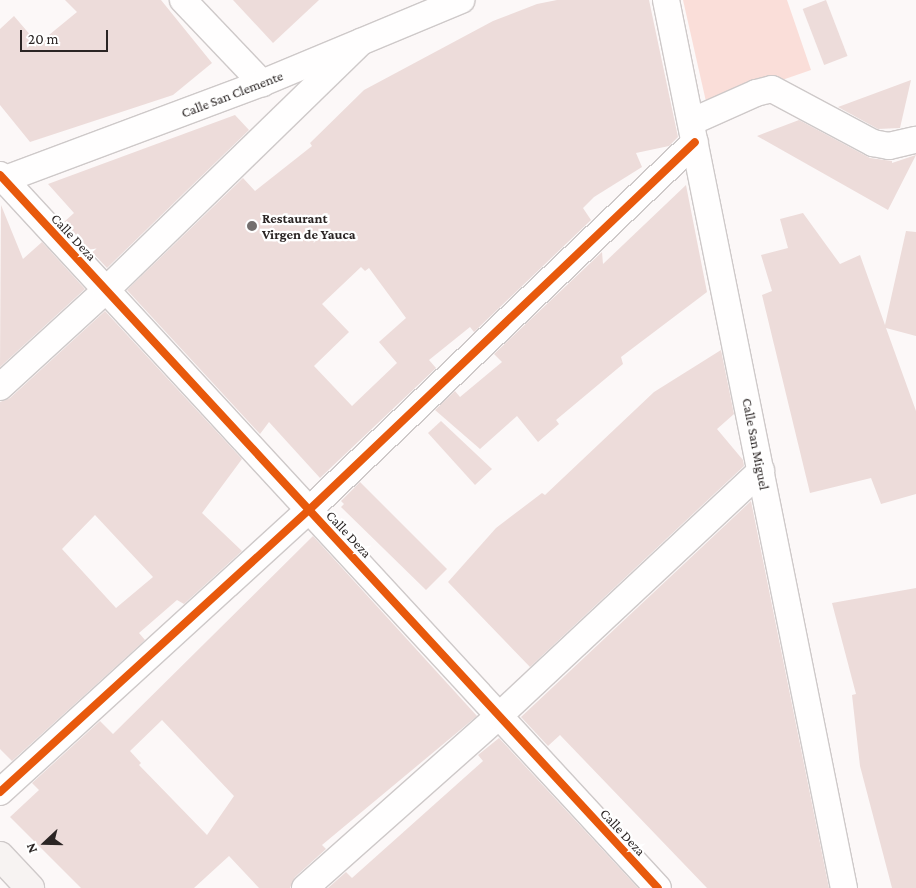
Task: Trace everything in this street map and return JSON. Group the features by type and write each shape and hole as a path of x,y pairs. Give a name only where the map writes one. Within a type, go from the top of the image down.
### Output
{"street":[{"path":"183,0 262,83"},
{"name":"Calle San Clemente","path":"1,179 262,83 462,0"},
{"name":"Calle San Miguel","path":"666,0 844,888"},
{"path":"0,387 106,290 361,42"},
{"path":"0,792 309,510 693,132 756,92 772,89 873,143 889,146 916,140"},
{"name":"Calle Deza","path":"1,179 106,290 658,888"},
{"path":"305,888 499,716 761,471"},
{"path":"0,856 30,888"}],"shaded area":[{"path":"683,0 787,0 811,70 707,106"}],"building":[{"path":"65,0 161,0 212,63 173,95 30,142 0,105 0,29 14,16 38,44 77,12"},
{"path":"233,0 319,0 273,43"},
{"path":"557,0 649,0 678,137 669,146 636,153 642,167 594,197 583,208 591,220 474,332 470,327 429,360 436,368 320,478 269,422 260,434 127,290 243,178 255,191 312,146 310,143 364,90 493,21 537,4","holes":["361,267 365,271 369,268 406,318 379,342 397,363 352,406 314,366 349,332 322,304"]},
{"path":"826,0 848,56 824,65 803,9"},
{"path":"911,80 900,128 878,129 838,107"},
{"path":"235,115 249,130 107,268 64,222 74,213 48,184"},
{"path":"799,120 870,158 892,161 892,163 916,155 888,210 757,136"},
{"path":"686,185 707,292 621,357 623,364 556,420 559,424 538,442 517,416 480,449 435,410 455,391 460,397 502,362 494,354 602,252 603,264"},
{"path":"1,205 23,259 42,242 85,289 0,367"},
{"path":"803,213 840,264 860,255 885,325 906,231 916,232 916,336 886,328 916,411 916,494 881,504 871,478 810,493 762,295 772,291 761,255 788,248 780,219"},
{"path":"105,311 242,459 202,513 242,551 184,604 177,600 139,633 145,640 12,761 0,749 0,402 10,398","holes":["95,515 153,577 116,608 62,549"]},
{"path":"721,350 734,414 717,429 743,460 744,466 530,667 448,582 496,528 542,493 545,495 654,392"},
{"path":"441,421 492,469 475,485 428,433"},
{"path":"360,482 447,569 426,590 341,507 344,504 341,501"},
{"path":"751,501 829,888 707,888 560,735 548,746 521,717"},
{"path":"313,536 477,716 322,845 326,849 295,877 290,888 259,888 229,856 194,888 81,888 10,817 39,790 32,783 100,721 113,734","holes":["162,720 234,796 207,835 139,765 141,763 130,751"]},
{"path":"916,588 916,888 892,888 860,766 852,695 856,694 832,603"},
{"path":"499,738 638,888 328,888 346,872 352,878 483,761 478,755"}],"cycle path":[{"path":"0,792 309,510 695,142"},
{"path":"0,175 658,888"}],"place":[{"name":"Restaurant Virgen de Yauca","path":"252,226"}]}
